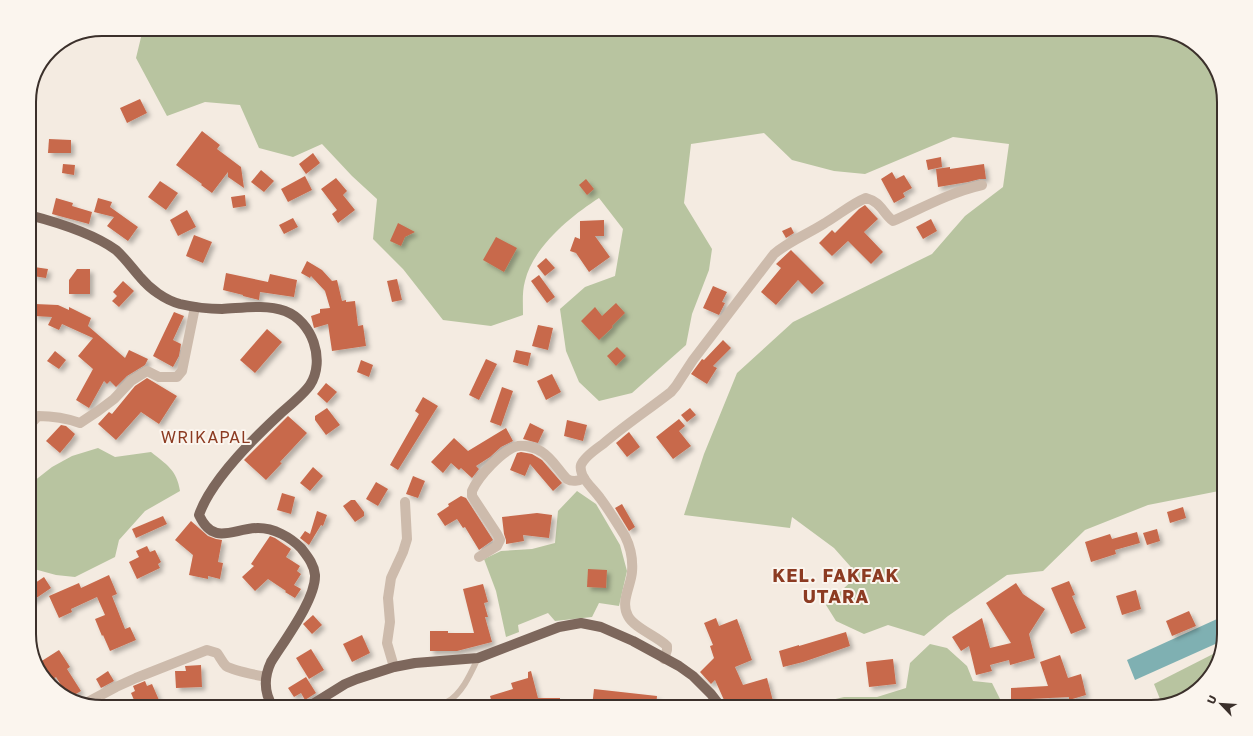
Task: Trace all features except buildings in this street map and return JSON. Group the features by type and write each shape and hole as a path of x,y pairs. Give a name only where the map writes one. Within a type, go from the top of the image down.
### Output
{"main road":[{"path":"36,217 77,230 115,250 130,264 140,278 153,289 179,304 207,309 247,307 273,308 294,315 303,322 312,337 315,345 316,369 313,380 309,386 238,456 205,500 199,515 207,528 218,533 226,534 257,528 273,530 292,540 308,557 314,569 315,581 308,600 289,635 268,668 266,677 270,700"},
{"path":"320,700 357,679 394,667 416,663 478,658 559,627 581,623 601,626 633,641 679,666 693,676 716,700"}],"street":[{"path":"664,658 667,646 662,641 635,624 628,616 626,598 632,572 632,557 626,539 609,509 584,478 581,470 582,463 592,452 671,392 697,354 774,254 781,248 866,198 879,204 893,221 934,202 982,185"},
{"path":"36,418 38,416 50,416 67,418 80,423 114,399 131,381 147,371 159,376 177,377 182,372 195,307"},
{"path":"479,556 497,546 500,540 498,534 472,496 472,491 497,458 517,446 529,447 546,454 567,479 572,481 584,478"},
{"path":"394,667 387,643 390,622 388,594 391,578 407,539 405,502"},
{"path":"93,699 116,686 207,650 217,653 226,666 266,677"}],"lane":[{"path":"449,700 453,698 462,687 478,658"}],"green space":[{"path":"141,36 1151,36 1168,38 1176,41 1198,55 1206,66 1216,89 1217,98 1217,491 1148,505 1085,530 1043,571 1007,575 948,616 924,636 888,625 864,634 836,621 826,605 858,575 834,548 792,517 790,528 684,515 704,454 737,373 793,322 932,254 965,216 1003,187 1009,144 953,137 865,174 834,171 792,160 764,133 691,144 684,203 712,249 709,270 692,314 686,345 632,393 599,401 579,382 566,351 560,309 585,287 615,276 623,229 599,198 565,223 536,256 529,268 524,285 523,315 491,326 443,320 403,269 373,239 377,199 352,176 322,144 293,157 259,148 240,105 205,102 167,116 136,58"},
{"path":"98,448 115,457 151,452 170,468 179,484 180,491 145,511 119,540 115,557 75,577 56,575 36,570 36,480 52,467 72,456"},
{"path":"577,491 596,504 620,545 627,571 619,606 599,603 592,617 555,621 548,613 518,625 519,632 506,637 496,591 484,559 501,551 532,549 555,543 558,511"},
{"path":"930,644 947,648 967,666 973,681 992,683 1000,700 831,700 844,697 877,697 906,688 910,663"},
{"path":"1214,654 1208,667 1198,681 1184,691 1168,698 1160,699 1154,684"}],"water":[{"path":"1217,619 1216,644 1135,680 1127,660"}],"district":[{"name":"WRIKAPAL","path":"206,437"},
{"name":"KEL. FAKFAK UTARA","path":"836,586"}]}
